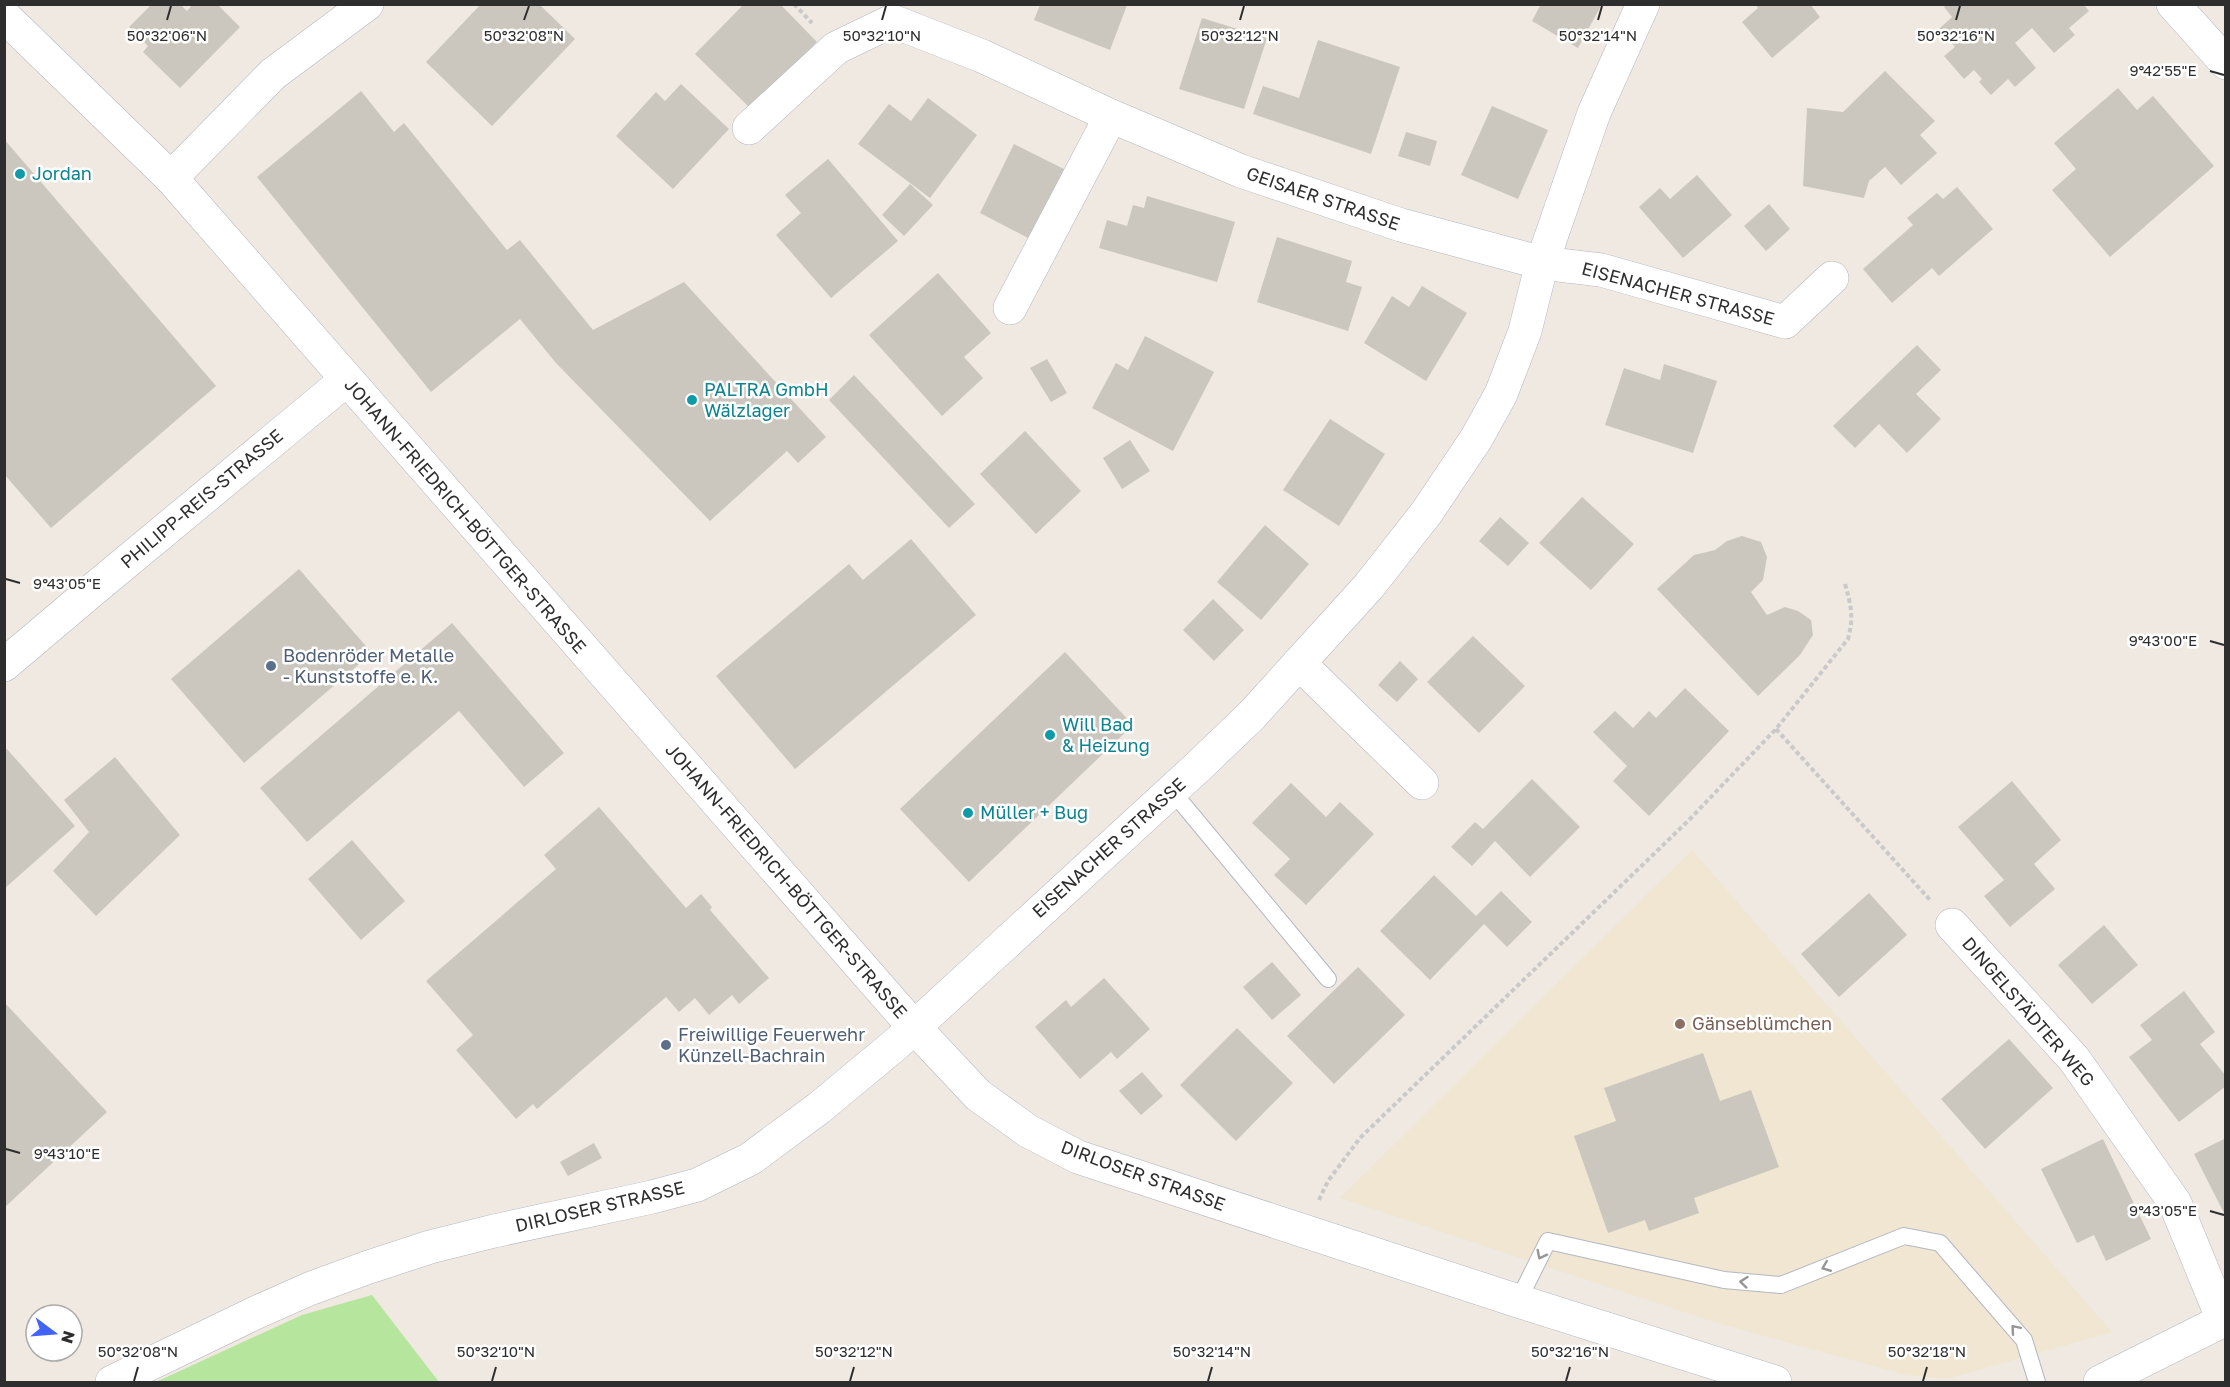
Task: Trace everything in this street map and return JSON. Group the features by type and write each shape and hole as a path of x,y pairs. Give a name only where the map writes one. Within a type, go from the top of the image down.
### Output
{"street":[{"path":"171,177 273,74 367,4"},
{"name":"EISENACHER STRASSE","path":"914,1027 1252,715 1369,586 1426,512 1476,439 1501,394 1525,331 1542,263 1594,113 1643,4"},
{"path":"2173,4 2226,63"},
{"name":"JOHANN-FRIEDRICH-BÖTTGER-STRASSE","path":"4,16 171,177 346,380 914,1027"},
{"name":"GEISAER STRASSE","path":"749,128 836,48 892,21 981,56 1111,116 1241,171 1401,225 1542,263"},
{"path":"1010,309 1111,116"},
{"name":"EISENACHER STRASSE","path":"1542,263 1601,270 1785,322 1832,278"},
{"name":"PHILIPP-REIS-STRASSE","path":"4,665 346,380"},
{"path":"1299,663 1422,783"},
{"name":"DINGELSTÄDTER WEG","path":"1952,925 2074,1059 2175,1203 2224,1320"},
{"name":"DIRLOSER STRASSE","path":"112,1383 255,1313 309,1289 366,1268 430,1247 697,1185 750,1159 819,1108 914,1027 978,1095 1028,1131 1078,1157 1775,1383"},
{"path":"2100,1383 2224,1320"}],"lane":[{"path":"1172,791 1328,979"},
{"path":"1518,1301 1548,1241 1724,1280 1781,1286 1904,1236 1940,1243 2024,1340 2037,1383"}],"path":[{"path":"1306,1231 1328,1181 1360,1138 1688,821 1776,729 1848,639 1852,624 1852,609 1845,584"},
{"path":"1776,729 1952,925"}],"shaded area":[{"name":"Gänseblümchen","path":"1692,850 2112,1332 1947,1379 1906,1375 1714,1322 1340,1198"}],"green space":[{"path":"372,1295 439,1382 156,1382 302,1315"}],"building":[{"path":"152,4 180,4 187,11 193,4 217,4 240,27 180,88 143,52 148,46 129,27"},
{"path":"481,4 539,4 575,39 492,126 426,62"},
{"path":"744,4 780,4 817,42 751,109 695,54"},
{"path":"1541,4 1602,4 1578,48 1532,21"},
{"path":"1755,4 1810,4 1820,17 1772,58 1742,22 1758,8"},
{"path":"1947,4 2083,4 2089,11 2069,28 2075,35 2054,53 2032,28 2015,43 2036,68 2015,87 2008,79 1991,95 1979,82 1982,79 1974,70 1964,79 1944,56 1955,47 1939,29 1952,17 1944,7"},
{"path":"1040,5 1127,5 1110,50 1034,20"},
{"path":"1202,18 1267,38 1244,109 1179,89"},
{"path":"1318,40 1400,67 1371,154 1253,114 1263,86 1299,98"},
{"path":"1885,71 1935,121 1920,135 1937,153 1901,185 1885,167 1869,181 1864,198 1803,186 1807,108 1843,112"},
{"path":"681,84 729,129 673,189 616,136 656,92 665,101"},
{"path":"2118,88 2137,110 2153,96 2214,166 2110,257 2052,190 2076,169 2054,143"},
{"path":"361,91 394,132 404,123 507,250 520,240 593,330 684,282 826,437 798,463 787,451 710,521 556,363 520,319 431,392 257,177"},
{"path":"928,98 977,135 930,198 858,144 889,104 911,121"},
{"path":"1492,106 1548,130 1518,199 1461,175"},
{"path":"1406,132 1437,141 1430,166 1398,156"},
{"path":"4,139 216,386 51,528 4,474"},
{"path":"1014,144 1072,173 1036,242 980,213"},
{"path":"828,159 898,241 831,298 776,235 801,213 785,195"},
{"path":"1697,175 1732,215 1683,258 1639,207 1660,188 1670,199"},
{"path":"910,184 933,205 904,236 882,215"},
{"path":"1957,187 1993,229 1939,276 1932,268 1892,303 1863,269 1913,225 1907,218 1937,193 1943,199"},
{"path":"1147,196 1235,222 1217,282 1099,248 1107,220 1127,226 1133,205 1144,208"},
{"path":"1769,204 1790,229 1766,251 1744,226"},
{"path":"1277,237 1352,261 1346,282 1362,287 1348,331 1257,302"},
{"path":"938,273 991,333 964,357 983,378 942,416 869,335"},
{"path":"1422,286 1467,313 1426,381 1364,343 1392,296 1409,307"},
{"path":"1145,336 1214,372 1173,451 1092,408 1116,363 1128,370"},
{"path":"1917,345 1941,370 1916,394 1941,419 1907,453 1879,424 1855,448 1833,426"},
{"path":"1047,359 1067,393 1051,402 1030,368"},
{"path":"1664,364 1717,381 1693,453 1605,425 1624,368 1660,380"},
{"path":"854,375 975,504 949,528 829,400"},
{"path":"1330,419 1385,454 1339,526 1283,490"},
{"path":"1025,431 1081,491 1036,534 980,474"},
{"path":"1130,440 1150,471 1122,489 1103,458"},
{"path":"1582,497 1634,544 1591,590 1539,543"},
{"path":"1500,517 1529,543 1508,566 1479,541"},
{"path":"1265,525 1309,564 1261,620 1217,582"},
{"path":"1742,536 1761,542 1767,557 1763,580 1751,592 1767,615 1785,607 1798,611 1811,620 1813,635 1800,655 1758,696 1657,589 1694,555 1715,550 1727,541"},
{"path":"911,539 976,615 795,769 716,676 849,564 863,580"},
{"name":"Bodenröder Metalle - Kunststoffe e. K.","path":"299,569 372,653 244,763 171,679"},
{"path":"1213,599 1244,630 1214,661 1183,630"},
{"path":"452,623 564,753 524,787 459,711 307,842 260,788"},
{"path":"1473,636 1525,686 1479,733 1427,682"},
{"path":"1065,652 1133,725 969,882 900,809"},
{"path":"1400,661 1418,679 1397,702 1378,685"},
{"path":"1685,688 1729,731 1649,816 1613,781 1627,766 1593,732 1615,711 1633,728 1649,711 1656,718"},
{"path":"7,749 75,826 4,889 4,751"},
{"path":"115,757 180,835 96,916 53,871 89,832 64,800"},
{"path":"1532,779 1580,827 1530,877 1495,841 1472,866 1451,847 1475,822 1483,829"},
{"path":"2012,781 2061,840 2034,864 2055,889 2010,927 1984,896 2004,880 1958,827"},
{"path":"1291,783 1326,817 1340,802 1374,834 1306,905 1274,875 1290,859 1252,823"},
{"path":"599,807 686,908 701,894 712,907 710,910 769,978 739,1004 732,995 709,1015 695,998 679,1012 666,997 537,1109 533,1104 516,1119 456,1050 473,1035 426,981 556,869 544,855"},
{"path":"352,840 405,901 361,940 308,879"},
{"path":"1434,875 1476,916 1501,891 1532,922 1507,947 1484,924 1430,980 1380,931"},
{"path":"1869,893 1907,935 1839,997 1801,954"},
{"path":"2104,925 2138,965 2092,1004 2058,965"},
{"path":"1272,962 1301,995 1272,1020 1243,987"},
{"path":"1358,967 1405,1015 1334,1084 1287,1036"},
{"path":"1104,978 1150,1029 1117,1059 1111,1052 1080,1079 1035,1027 1066,1000 1071,1007"},
{"path":"2184,991 2215,1032 2200,1044 2226,1076 2226,1086 2179,1122 2129,1057 2152,1040 2140,1025"},
{"path":"4,1002 107,1112 4,1208"},
{"path":"1237,1028 1293,1083 1236,1141 1180,1085"},
{"path":"2009,1039 2053,1088 1985,1149 1941,1099"},
{"path":"1703,1053 1720,1101 1751,1090 1779,1167 1694,1198 1699,1213 1649,1231 1645,1220 1608,1233 1574,1136 1616,1121 1604,1088"},
{"path":"1142,1072 1163,1096 1141,1115 1119,1091"},
{"path":"2226,1138 2226,1217 2194,1154"},
{"path":"2103,1139 2151,1239 2106,1261 2094,1235 2077,1243 2041,1169"},
{"path":"594,1143 602,1158 568,1176 560,1162"}],"place":[{"name":"Jordan","path":"20,174"},
{"name":"PALTRA GmbH Wälzlager","path":"692,400"},
{"name":"Bodenröder Metalle - Kunststoffe e. K.","path":"271,666"},
{"name":"Will Bad & Heizung","path":"1050,735"},
{"name":"Müller + Bug","path":"968,813"},
{"name":"Gänseblümchen","path":"1680,1024"},
{"name":"Freiwillige Feuerwehr Künzell-Bachrain","path":"666,1045"}]}
